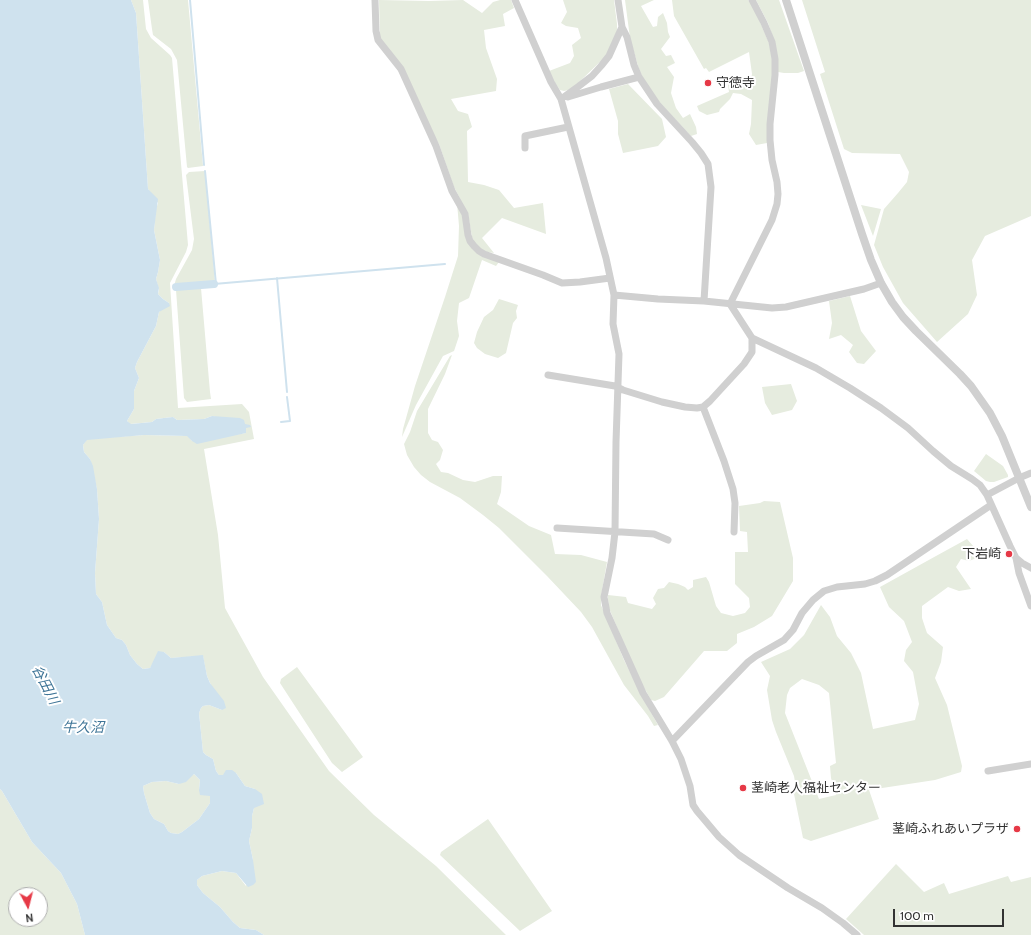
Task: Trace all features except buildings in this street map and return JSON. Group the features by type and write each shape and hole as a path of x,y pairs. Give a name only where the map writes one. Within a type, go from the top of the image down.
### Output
{"street":[{"path":"375,0 375,20 378,40 401,69 436,146 452,191 465,214 468,235 474,246 484,254 543,274 562,283 610,278"},
{"path":"515,0 560,99 594,215 614,295 613,324 619,354 616,442 616,532 604,597 607,613 643,693 672,741 686,772 693,805 697,811 719,837 739,855 788,888 822,908 844,923 857,935"},
{"path":"730,304 772,220 777,204 778,194 770,145 770,124 775,75 775,59 772,42 752,0"},
{"path":"786,0 862,234 881,283 903,317 960,374 982,401 1002,436 1031,508"},
{"path":"618,2 622,27 627,37 634,65 639,77 657,104 692,142 708,164 711,187 704,301"},
{"path":"560,99 592,76 601,66 609,56 622,27"},
{"path":"560,99 639,77"},
{"path":"525,148 525,136 568,127"},
{"path":"614,295 704,301 767,308 786,307 864,289 881,283"},
{"path":"730,304 752,338 816,368 850,388 908,428 939,456 980,485 992,504 1016,558 1019,573 1031,606"},
{"path":"548,374 615,386 662,402 685,407 703,407 744,364 752,352 752,338"},
{"path":"703,407 733,489 734,532"},
{"path":"987,495 1031,473"},
{"path":"672,741 748,662 784,640 793,630 802,613 813,600 824,591 837,587 865,584 887,575 992,504"},
{"path":"557,528 654,534 668,540"},
{"path":"1016,558 1022,564 1031,568"},
{"path":"988,770 1031,764"}],"shaded area":[{"path":"131,0 143,0 146,29 151,38 172,58 188,245 170,283 178,408 242,404 249,412 254,439 204,449 218,535 225,608 263,677 329,771 374,815 436,866 506,935 264,935 256,930 240,928 220,907 203,893 197,885 197,880 202,876 222,871 236,873 246,886 253,860 249,841 252,828 255,789 245,786 236,773 219,775 216,771 213,759 203,752 199,713 201,708 209,705 222,710 207,676 203,656 171,658 164,652 150,668 143,669 130,655 122,640 116,638 107,625 102,602 96,594 95,573 99,519 97,489 90,459 84,452 83,445 87,439 144,435 188,436 192,441 246,433 245,424 212,416 204,419 177,420 173,417 156,419 152,422 130,424 127,421 134,409 134,391 139,378 135,368 137,362 156,326 159,312 169,303 158,294 159,290 156,279 160,260 154,230 158,203 148,189 136,13"},
{"path":"148,0 188,0 203,166 187,167 177,60 171,49 153,35"},
{"path":"379,0 463,0 482,13 493,2 500,0 511,0 514,8 503,14 505,26 484,30 486,48 497,79 496,91 451,99 458,111 468,114 472,127 467,131 468,182 499,190 514,208 543,203 546,234 502,218 482,238 494,253 480,249 475,244 472,237 468,214 454,187 439,144 380,38"},
{"path":"563,0 614,0 617,24 617,34 607,55 572,89 564,91 560,90 549,71 570,63 574,56 572,45 581,38 578,28 566,26 561,23 567,12"},
{"path":"625,0 654,0 641,6 653,27 657,26 658,17 663,13 670,37 661,49 666,56 671,55 675,63 667,67 674,77 671,93 676,108 683,118 690,114 696,127 697,134 691,136 659,102 642,76 630,38"},
{"path":"672,0 748,0 754,8 769,43 772,58 772,80 767,143 756,145 749,134 752,100 741,94 733,93 719,112 707,115 699,111 697,106 729,92 729,82 741,82 751,79 752,74 749,52 709,72 706,68 704,69 674,16"},
{"path":"756,0 779,0 804,71 798,73 778,72 773,37 768,23"},
{"path":"802,0 1031,0 1031,216 985,236 972,260 977,295 968,314 937,342 903,303 883,267 874,245 884,209 907,182 909,172 900,154 852,153 844,149 820,74 825,72"},
{"path":"628,84 662,119 666,137 658,146 623,153 618,134 618,121 609,89"},
{"path":"205,171 215,282 174,286 176,279 192,250 194,239 186,175 189,172"},
{"path":"457,203 463,214 467,239 499,262 496,266 482,260 469,298 459,303 457,321 459,336 454,351 443,356 416,405 402,437 415,386 458,256 459,226"},
{"path":"861,205 881,209 873,236"},
{"path":"201,288 211,399 187,402 184,398 176,290"},
{"path":"850,296 861,331 876,351 864,364 857,363 849,352 853,345 841,335 829,339 832,323 829,301"},
{"path":"499,299 518,305 516,311 517,318 513,323 506,353 498,358 485,354 477,348 474,343 484,317 493,310"},
{"path":"452,355 445,374 428,409 428,433 432,440 438,442 443,450 440,460 436,464 441,472 448,473 463,480 475,482 493,476 502,476 501,492 497,504 529,526 551,535 555,554 581,555 607,562 601,596 601,605 624,660 658,725 654,726 624,685 592,627 581,612 499,528 460,498 430,482 421,475 407,455 404,444 417,411"},
{"path":"791,384 797,401 792,410 772,415 765,403 762,387"},
{"path":"986,454 1003,466 1008,477 990,482 986,481 974,471"},
{"path":"764,501 780,502 793,558 793,581 772,616 754,627 737,634 737,643 727,651 704,651 664,697 655,701 651,700 636,673 609,608 608,595 626,597 628,603 652,609 656,604 653,598 658,589 664,588 669,582 678,584 688,590 693,587 693,580 706,577 709,582 716,606 721,613 733,616 745,613 750,607 749,598 735,584 735,552 748,552 747,532 740,531 739,506"},
{"path":"967,539 982,556 969,561 961,559 956,567 971,589 959,591 948,587 922,606 922,618 927,633 943,647 941,662 935,678 947,705 962,766 961,772 935,780 869,790 879,819 811,841 803,838 794,794 796,788 794,776 772,720 767,690 770,676 761,662 790,649 804,635 821,605 830,617 837,636 851,653 861,673 873,729 915,720 919,704 913,672 904,661 906,650 912,642 904,621 889,607 880,587","holes":["802,679 819,685 829,693 836,763 830,766 831,778 836,795 819,799 785,713 787,695 790,688"]},
{"path":"297,667 363,757 342,772 332,763 280,683 281,679"},
{"path":"194,774 200,780 199,790 210,795 210,803 199,819 178,834 171,833 164,824 154,819 150,813 143,786 152,782 166,781 179,784"},
{"path":"0,789 32,842 61,873 77,904 85,935 0,935"},
{"path":"488,819 552,911 520,931 440,855 441,852"},
{"path":"896,864 924,892 944,883 949,894 1008,876 1011,882 1031,877 1031,935 864,935 846,919"}],"water":[{"name":"牛久沼","path":"0,0 131,0 136,13 148,189 158,199 154,230 160,260 156,279 159,288 158,294 169,303 170,306 159,312 156,326 137,362 135,368 139,378 134,391 134,409 127,421 131,424 152,422 156,419 173,417 177,420 204,419 212,416 240,418 244,420 245,424 250,425 251,427 246,428 246,433 197,444 187,436 144,435 87,440 83,445 84,452 90,459 93,466 97,489 99,519 95,573 96,594 102,602 107,625 116,638 122,640 130,655 143,669 150,668 158,651 164,652 171,658 203,655 207,676 210,683 224,701 226,708 222,710 209,705 201,708 199,713 203,752 213,759 216,771 219,775 223,775 226,770 232,770 236,773 245,786 255,789 262,794 264,804 254,808 249,841 256,882 248,887 236,873 222,871 202,876 197,880 197,885 203,893 220,907 240,928 256,930 264,935 85,935 77,904 61,873 32,842 0,789","holes":["194,774 200,780 200,795 210,796 210,803 199,819 182,832 178,834 171,833 164,824 154,819 150,813 143,786 152,782 166,781 179,784 186,782"]}],"waterway":[{"path":"190,0 204,165"},
{"path":"205,171 216,284"},
{"path":"214,284 445,264"},
{"path":"277,278 287,392"},
{"path":"176,287 214,284"},
{"path":"281,422 290,421 287,397"}],"place":[{"name":"守徳寺","path":"708,83"},
{"name":"下岩崎","path":"1009,554"},
{"name":"茎崎老人福祉センター","path":"743,788"},
{"name":"茎崎ふれあいプラザ","path":"1017,829"}],"water label":[{"name":"谷田川","path":"45,685"}]}
